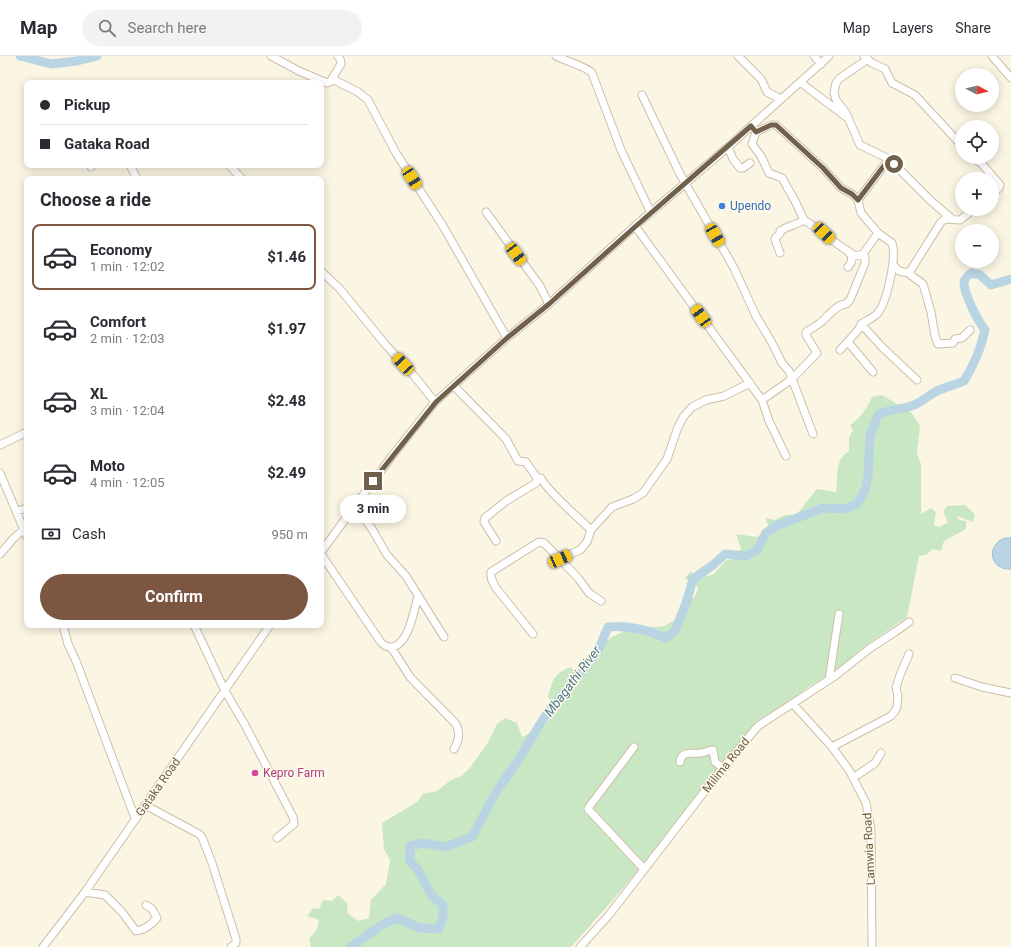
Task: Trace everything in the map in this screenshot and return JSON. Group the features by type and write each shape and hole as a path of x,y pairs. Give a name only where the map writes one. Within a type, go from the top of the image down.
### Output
{"street":[{"path":"271,56 319,80"},
{"path":"324,82 330,82 341,64 338,56"},
{"path":"556,56 565,61 586,68 592,73 621,150 651,212"},
{"path":"738,56 761,79 767,92 781,99"},
{"path":"814,56 821,64"},
{"path":"324,549 392,456 436,402 507,338 549,304 651,212 728,147 829,56"},
{"path":"992,56 1011,78"},
{"path":"952,219 931,201 889,159 860,145 849,120 836,100 834,88 840,78 866,58 885,69 892,83 915,95 955,138"},
{"path":"332,79 358,92 368,100 396,153 443,226 507,338"},
{"path":"800,82 849,120"},
{"path":"642,96 680,174 686,182 734,268 756,316 792,379 813,434"},
{"path":"840,350 859,329 861,324 876,315 883,305 893,265 894,254 892,243 878,233 861,213 858,200 852,194 841,188 823,168 776,125 771,125 756,132 752,144 761,156 769,173 782,178 804,220 824,233 832,242 854,256 864,254"},
{"path":"751,126 756,132"},
{"path":"728,147 733,159 740,168 743,168 750,163"},
{"path":"858,200 889,159"},
{"path":"982,164 989,172"},
{"path":"232,168 239,176"},
{"path":"486,212 540,286 549,304"},
{"path":"908,273 939,224 945,219 960,220 965,216"},
{"path":"780,253 775,239 780,234 780,231 787,227 797,225 804,220"},
{"path":"636,226 762,400 769,421 786,456"},
{"path":"762,400 792,379 817,353 806,335 806,332 842,304 846,304 850,300 865,263 864,254 878,233"},
{"path":"843,248 852,255 851,263 848,268"},
{"path":"893,265 899,271 908,273 923,284 938,344 953,343 955,339 962,338 970,330"},
{"path":"324,275 340,289 385,344 415,376 436,402"},
{"path":"861,324 883,348 917,380"},
{"path":"848,342 873,372"},
{"path":"560,559 580,550 587,542 591,530 612,507 633,500 643,493 667,459 678,427 684,416 692,407 706,400 724,396 750,383"},
{"path":"454,386 506,439 518,461 526,462 537,478 541,478 558,498 591,530"},
{"path":"0,445 24,433"},
{"path":"0,473 24,529 0,554"},
{"path":"496,541 484,520 506,501 536,483 537,478"},
{"path":"355,506 372,529 387,555 406,576 444,637"},
{"path":"17,512 24,509"},
{"path":"533,634 494,585 490,577 492,572 540,542 544,543 560,559 578,578 589,593 601,601"},
{"path":"324,558 382,645 391,648 410,676 456,724 458,728 458,738 454,749"},
{"path":"391,648 401,642 406,636 418,596"},
{"path":"829,680 839,614"},
{"name":"Milima Road","path":"580,947 609,915 723,768 758,726 829,680 869,649 909,622"},
{"path":"64,628 68,644 76,661 136,818"},
{"path":"195,628 225,691 245,725 294,821 294,824 277,838"},
{"name":"Gataka Road","path":"43,947 85,892 268,628"},
{"path":"832,748 891,716 895,712 898,696 896,688 909,654"},
{"path":"955,678 982,687 1011,693"},
{"name":"Lamwia Road","path":"793,704 832,748 853,778 866,803 871,830 872,947"},
{"path":"634,747 588,809 644,869"},
{"path":"680,762 683,755 686,753 702,754 709,750 713,750 715,762 723,768"},
{"path":"853,778 875,764 881,753"},
{"path":"145,805 202,837 212,863 236,939 236,943 231,947"},
{"path":"85,892 105,895 122,912 136,931 143,929 154,922 157,918 152,908 146,905"}],"green space":[{"path":"882,395 912,413 920,426 917,453 921,464 921,514 931,508 936,512 934,525 940,527 948,522 943,512 947,506 965,505 975,514 973,522 957,516 959,520 966,521 966,529 944,541 941,551 933,549 926,555 919,556 907,617 861,649 840,669 808,687 787,704 760,719 709,778 657,848 571,947 311,947 309,939 317,929 319,920 307,916 313,908 319,909 323,900 332,901 338,895 347,903 348,914 359,921 369,918 371,900 386,884 390,860 384,849 382,823 417,802 423,794 437,791 451,780 461,776 469,769 487,744 497,724 505,718 517,723 522,737 545,725 555,711 548,697 551,686 557,675 565,669 571,667 581,679 600,657 603,645 611,637 634,625 655,627 664,626 675,620 681,608 696,595 698,587 685,578 690,572 708,576 711,575 726,560 734,559 741,549 736,534 757,537 762,533 771,533 765,518 775,520 785,515 797,514 817,489 836,492 839,465 844,455 849,451 849,438 853,430 850,425 863,413 872,397"}],"water":[{"path":"1005,538 1011,538 1011,569 1004,569 998,566 993,557 995,546 999,541"}],"waterway":[{"path":"20,56 51,64 77,61 97,56"},
{"name":"Mbagathi River","path":"351,947 383,924 397,918 420,928 439,929 443,916 443,905 432,896 418,870 410,861 410,846 423,843 445,847 472,837 496,792 519,759 545,716 598,651 608,627 638,629 666,638 675,631 686,603 693,579 713,565 725,554 746,556 757,550 766,533 776,526 823,508 844,509 857,504 865,490 868,477 870,436 878,415 912,406 938,390 964,381 974,363 985,330 975,314 969,300 964,283 965,278 971,273 980,275 991,285 1011,279"}],"place":[{"name":"Upendo","path":"722,206"},
{"name":"Kepro Farm","path":"255,773"}],"route":[{"path":"373,481 436,402 507,338 549,304 751,126 756,132 771,125 776,125 823,168 841,188 852,194 858,200 889,159 894,164"}]}
